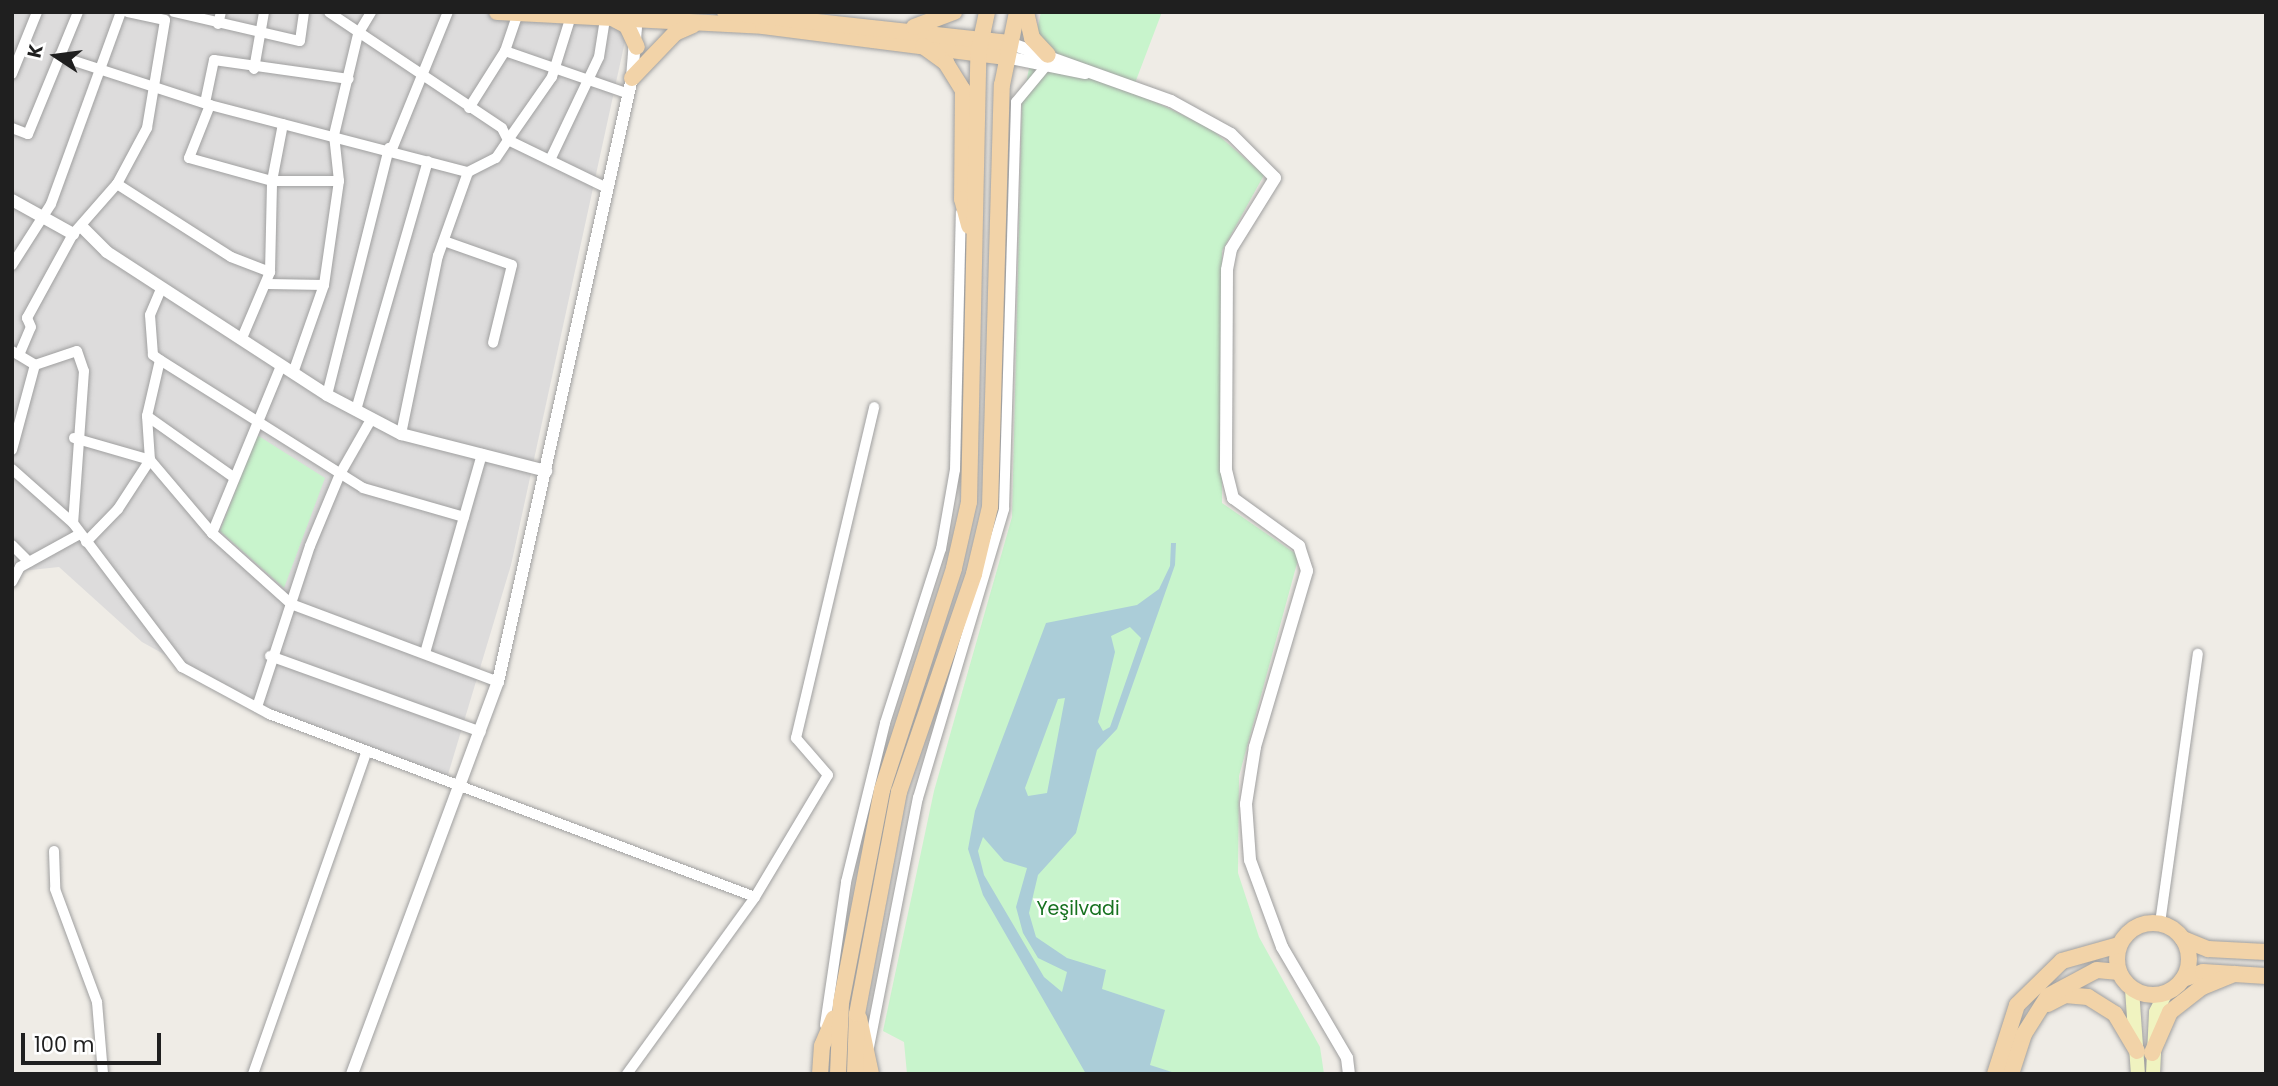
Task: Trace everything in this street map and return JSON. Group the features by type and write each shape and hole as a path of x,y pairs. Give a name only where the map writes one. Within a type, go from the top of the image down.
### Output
{"main road":[{"path":"497,12 609,18 637,16 921,44 980,46"},
{"path":"725,12 907,29 1008,50"},
{"path":"907,29 954,12"},
{"path":"838,1074 841,1003 882,790 954,568 969,502 980,46 987,12"},
{"path":"855,1074 857,1014 900,792 974,574 990,508 1008,50 1017,12"},
{"path":"1026,12 1032,38 1047,60"},
{"path":"609,18 628,26 637,47"},
{"path":"630,86 675,33 704,23"},
{"path":"921,44 946,63 963,90 962,199 974,244"},
{"path":"1995,1074 2017,1005 2062,961 2119,945 2133,928 2160,923 2183,939 2208,949 2266,952"},
{"path":"2138,1074 2156,1012 2166,992 2182,979 2189,959 2183,939"},
{"path":"2119,945 2119,972 2132,989 2145,1052 2153,1074"},
{"path":"2011,1074 2037,1011 2069,980 2097,970 2119,972"},
{"path":"2182,979 2234,974 2266,976"},
{"path":"2145,1052 2170,1012 2202,987 2234,974"},
{"path":"2132,989 2166,992"},
{"path":"2037,1011 2065,995 2088,996 2115,1014 2145,1052"},
{"path":"820,1074 822,1046 841,1003"},
{"path":"857,1014 869,1047 871,1074"}],"street":[{"path":"12,74 37,12"},
{"path":"12,128 28,134 78,12"},
{"path":"12,265 42,214 103,70 121,12"},
{"path":"35,365 16,353 31,327 27,318 78,231 117,184 147,128 166,20 156,15 128,12"},
{"path":"174,12 300,41 304,12"},
{"path":"218,24 221,12"},
{"path":"254,69 264,12"},
{"path":"329,12 358,34 423,73 508,140 607,188"},
{"path":"293,373 324,285 339,181 334,135 358,34 371,12"},
{"path":"327,395 391,148 448,12"},
{"path":"470,108 505,51 518,13"},
{"path":"59,56 207,104 391,148 468,173 487,167 508,140 555,67 570,16"},
{"path":"352,1074 463,785 498,682 630,86 637,47 637,16"},
{"path":"550,160 590,78 609,18"},
{"path":"1008,50 1107,75 1231,134 1275,178 1242,228 1227,270 1226,470 1233,498 1298,545 1307,571 1255,747 1246,804 1250,860 1282,947 1347,1058 1349,1074"},
{"path":"505,51 590,78 630,86"},
{"path":"339,181 272,181 188,158 207,104 214,60 254,69 348,79"},
{"path":"869,1047 918,798 1004,509 1016,102 1047,60"},
{"path":"242,338 268,284 272,181 283,124"},
{"path":"356,410 428,161"},
{"path":"401,434 444,241 468,173"},
{"path":"117,184 231,257 270,272"},
{"path":"822,1046 846,883 886,723 941,549 955,470 962,199"},
{"path":"12,200 78,231 327,395 401,434 546,471"},
{"path":"444,241 512,265 494,343"},
{"path":"268,284 324,285"},
{"path":"162,287 150,315 153,355 254,422 363,488 464,517"},
{"path":"35,365 77,351 84,371 74,438 73,523"},
{"path":"12,582 29,562 83,538 118,509 150,460 147,416 160,360"},
{"path":"12,450 17,411 35,365"},
{"path":"212,533 254,422 281,366"},
{"path":"627,1074 755,897 828,775 796,738 874,407"},
{"path":"147,416 233,477"},
{"path":"257,708 270,656 340,474 372,418"},
{"path":"74,438 150,460 212,533 291,604 498,682"},
{"path":"425,653 482,454"},
{"path":"12,469 73,523 182,667 257,708 366,753 463,785 755,897"},
{"path":"12,545 29,562"},
{"path":"2160,923 2198,654"},
{"path":"270,656 481,732"},
{"path":"253,1074 366,753"},
{"path":"54,851 55,889 97,1002 103,1074"}],"shaded area":[{"path":"12,12 593,12 594,23 627,32 511,565 447,778 271,714 142,642 59,567 21,571 12,586"}],"green space":[{"name":"Yeşilvadi","path":"1041,12 1162,12 1132,91 1210,128 1264,175 1222,251 1222,503 1299,556 1239,776 1238,873 1259,937 1320,1047 1324,1074 907,1074 904,1042 883,1031 934,791 1012,517 1022,102"},
{"path":"257,435 325,478 284,588 220,531"}],"water":[{"path":"1171,543 1176,543 1175,565 1117,729 1097,750 1076,833 1038,875 1029,913 1036,937 1067,958 1106,970 1102,989 1165,1010 1150,1065 1175,1073 1086,1074 983,895 968,849 975,811 1046,623 1137,605 1159,589 1170,566","holes":["1130,627 1141,638 1110,727 1103,731 1098,722 1115,652 1111,636","1065,698 1047,793 1028,796 1025,788 1058,699","983,837 1004,861 1027,868 1016,907 1023,933 1038,958 1067,972 1062,992 1044,977 984,875 978,851"]}]}
